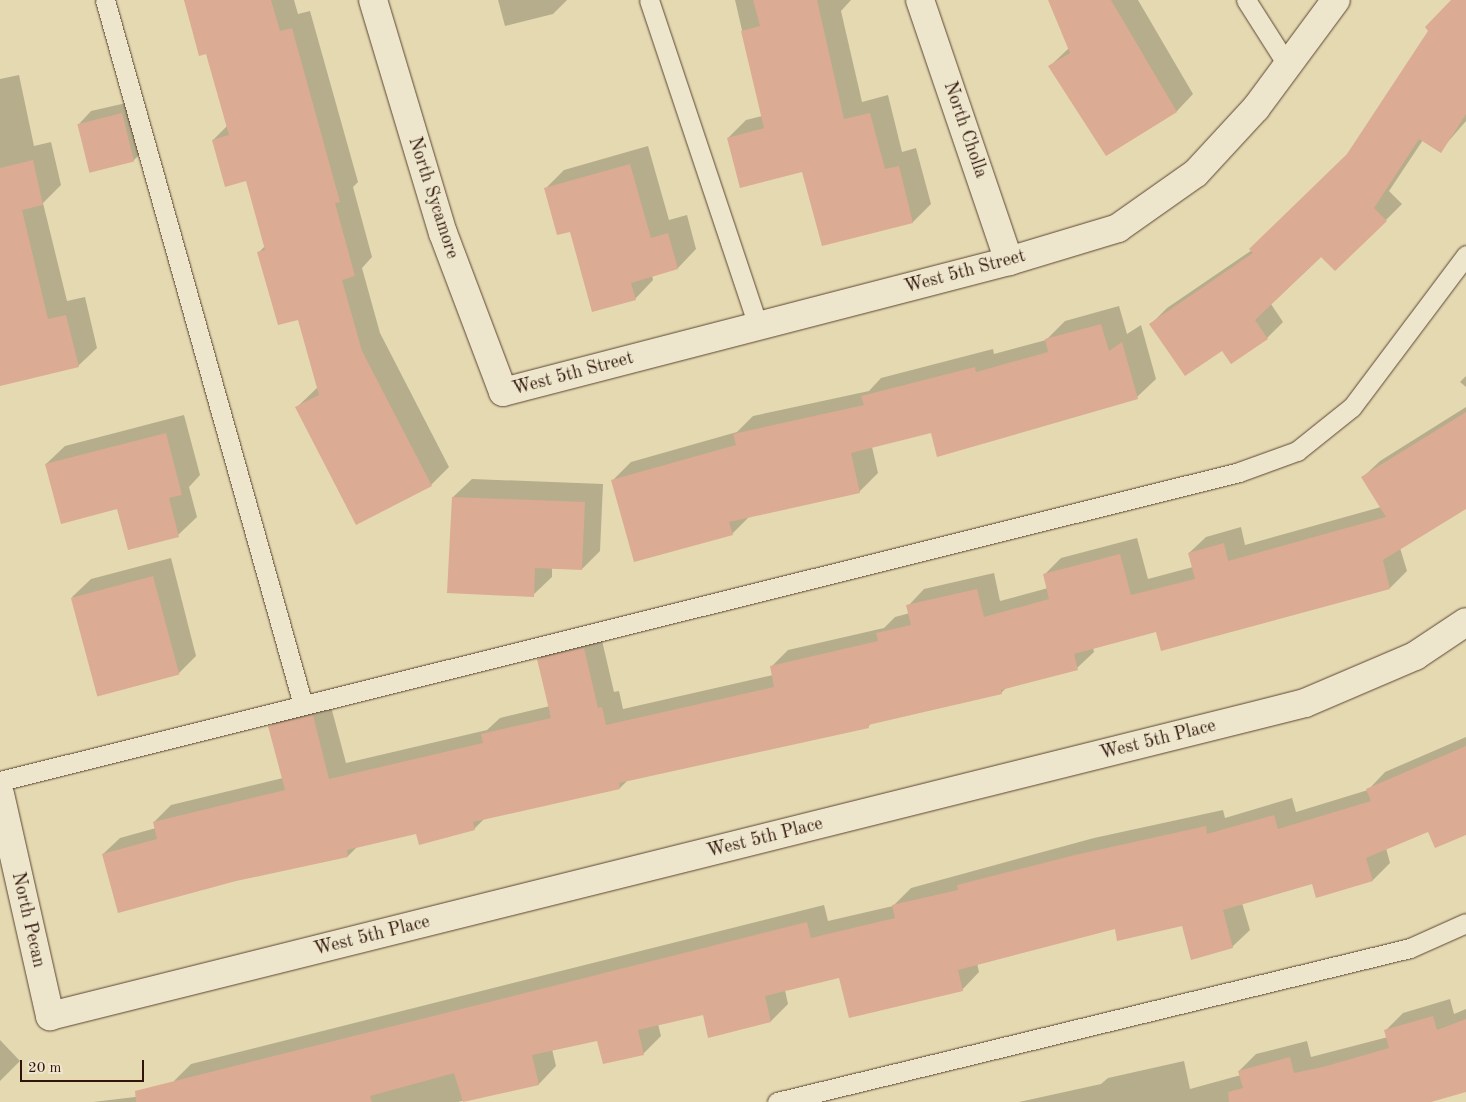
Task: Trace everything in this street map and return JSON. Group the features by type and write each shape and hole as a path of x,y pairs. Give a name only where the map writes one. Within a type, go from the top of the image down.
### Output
{"street":[{"name":"North Sycamore","path":"373,0 443,233 503,392"},
{"name":"North Cholla","path":"920,0 1010,261"},
{"name":"West 5th Street","path":"503,392 1010,261 1118,228 1196,173 1256,108 1336,0"},
{"name":"West 5th Place","path":"50,1016 1305,703 1415,656 1466,622"},
{"name":"North Pecan","path":"0,794 50,1016"}],"lane":[{"path":"106,0 303,705"},
{"path":"649,0 758,326"},
{"path":"1246,0 1288,66"},
{"path":"0,780 1239,472 1297,451 1352,408 1466,255"},
{"path":"777,1102 1410,948 1466,923"}],"building":[{"path":"184,0 271,0 280,31 292,28 340,202 335,203 355,276 342,280 362,351 432,486 356,525 295,407 319,395 298,320 278,325 257,252 265,250 246,181 225,187 212,140 229,135 206,54 199,56"},
{"path":"753,0 817,0 844,119 870,113 885,169 899,166 913,223 822,246 802,172 740,188 727,138 764,128 741,31 760,26"},
{"path":"1048,0 1111,0 1177,112 1106,156 1048,66 1070,53"},
{"path":"1451,0 1466,0 1466,114 1441,153 1419,139 1374,208 1387,221 1335,271 1321,257 1255,320 1268,339 1231,364 1222,351 1185,376 1149,324 1253,253 1249,249 1347,154 1428,31 1425,27"},
{"path":"122,113 134,162 89,173 77,124"},
{"path":"33,160 43,205 22,210 48,319 66,315 79,367 0,386 0,168"},
{"path":"630,164 651,238 668,233 678,269 631,283 636,300 592,312 570,232 557,235 544,188"},
{"path":"1101,324 1109,351 1122,342 1138,399 937,457 931,433 851,453 860,493 729,522 733,535 634,562 611,480 736,445 733,434 864,405 861,396 975,367 976,372 1048,352 1045,339"},
{"path":"1466,412 1466,509 1383,560 1390,589 1161,651 1156,632 1074,654 1078,670 1001,690 1002,694 868,725 869,728 619,783 620,789 473,822 475,830 419,845 416,834 347,850 348,857 236,881 118,913 102,854 157,839 153,822 285,790 268,726 313,715 329,779 483,743 481,734 551,718 537,659 584,648 598,708 602,707 606,725 774,687 770,666 878,641 876,633 911,625 906,605 977,589 984,617 1049,599 1043,574 1120,554 1131,595 1195,579 1188,553 1224,543 1228,561 1386,517 1361,477"},
{"path":"166,433 182,495 169,498 179,537 128,550 117,509 61,524 45,464"},
{"path":"452,497 585,502 582,570 535,568 534,597 447,593"},
{"path":"153,576 179,675 97,697 71,598"},
{"path":"1466,746 1466,835 1435,848 1428,832 1366,858 1373,881 1316,898 1312,884 1223,910 1233,948 1191,960 1182,926 1117,941 1115,929 958,970 963,991 849,1018 839,978 765,996 771,1022 708,1038 703,1015 638,1030 644,1055 603,1064 597,1041 532,1055 539,1085 463,1102 454,1073 370,1096 372,1102 136,1102 135,1091 807,922 811,938 895,918 892,905 958,890 957,885 1075,855 1206,826 1207,834 1274,815 1278,829 1371,801 1366,789"},
{"path":"1433,1016 1437,1030 1466,1019 1466,1092 1431,1102 1229,1102 1228,1092 1243,1088 1238,1071 1290,1057 1294,1073 1323,1067 1389,1048 1384,1030"}]}
